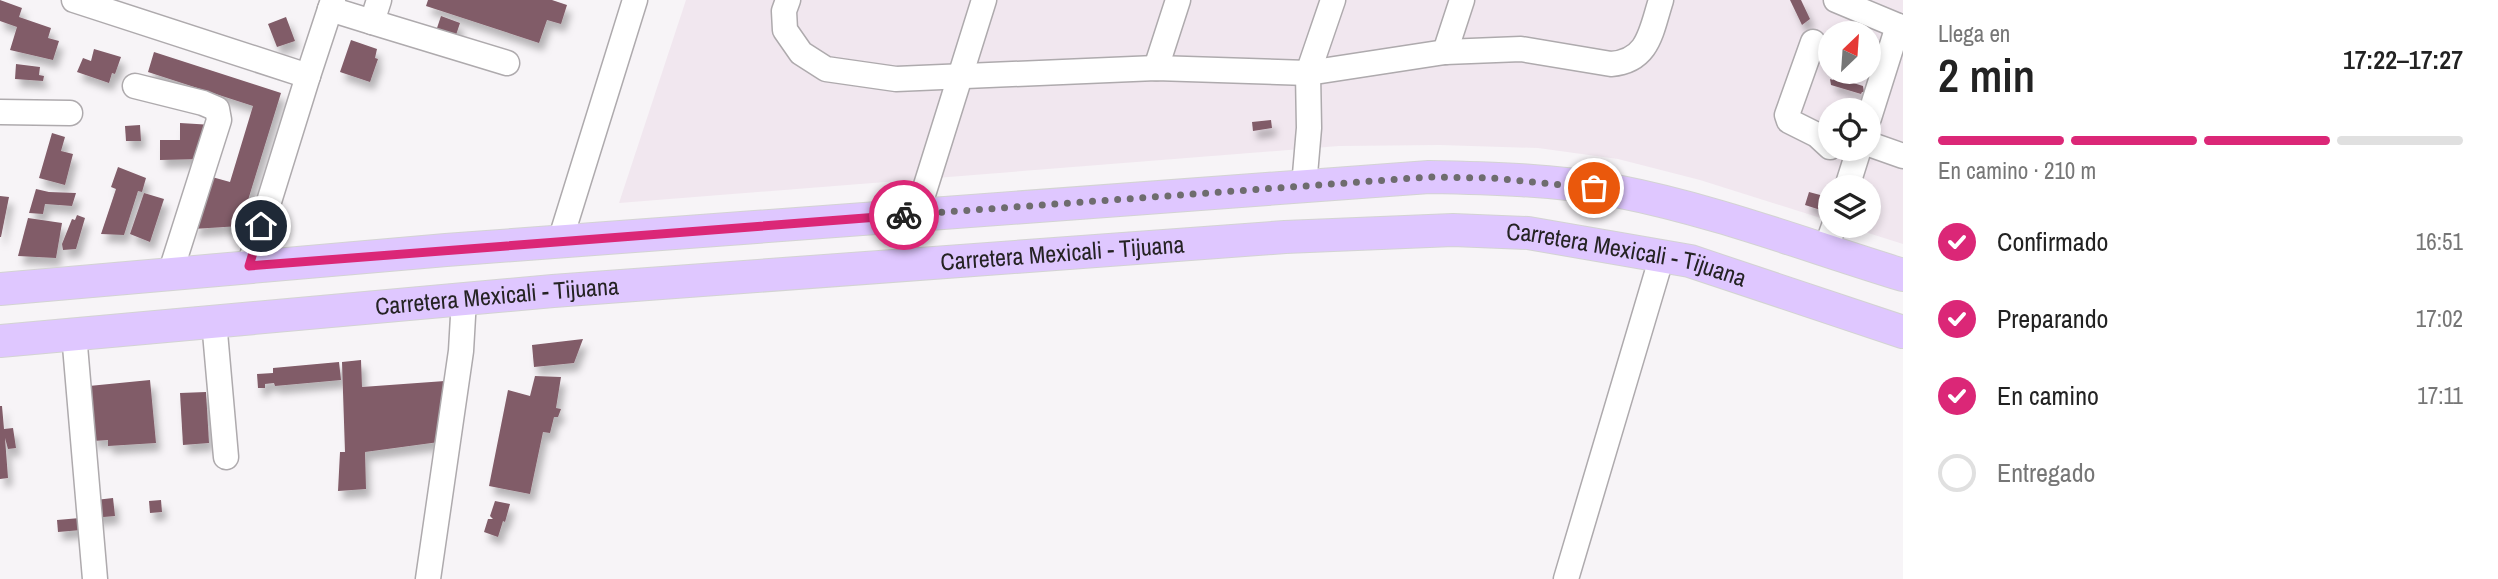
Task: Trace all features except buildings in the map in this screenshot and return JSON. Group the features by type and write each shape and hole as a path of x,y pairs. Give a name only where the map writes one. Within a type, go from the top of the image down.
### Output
{"main road":[{"name":"Carretera Mexicali - Tijuana","path":"0,289 560,241 1429,177 1492,178 1615,191 1818,235"},
{"name":"Carretera Mexicali - Tijuana","path":"0,341 464,299 1271,238 1453,230 1528,233 1690,261 1903,332"},
{"name":"Carretera Mexicali - Tijuana","path":"1830,238 1903,275"}],"street":[{"path":"74,0 308,76"},
{"path":"560,241 635,0"},
{"path":"788,0 784,11 785,30 801,53 826,69 896,79 1156,68 1308,73 1445,52 1521,49 1611,64 1625,63 1638,56 1651,33 1661,0"},
{"path":"917,214 984,0"},
{"path":"1156,68 1178,0"},
{"path":"1304,186 1310,128 1308,73 1334,0"},
{"path":"1445,52 1462,0"},
{"path":"1836,0 1901,27 1876,98"},
{"path":"249,266 332,5 376,11 507,63"},
{"path":"1813,42 1787,115 1790,121 1818,135"},
{"path":"135,86 217,109 219,120 170,274"},
{"path":"0,112 70,113"},
{"path":"1881,153 1903,155"},
{"path":"1566,579 1662,256"},
{"path":"428,579 461,351 464,299"},
{"path":"214,321 226,457"},
{"path":"74,334 95,579"}],"shaded area":[{"path":"686,0 1903,0 1903,244 1881,237 1881,175 1818,175 1818,217 1700,180 1618,159 1538,148 1339,146 619,203"}],"way so far":[{"path":"904,215 1429,177 1492,178 1594,188"}],"route":[{"path":"261,226 249,266 904,215"}]}
